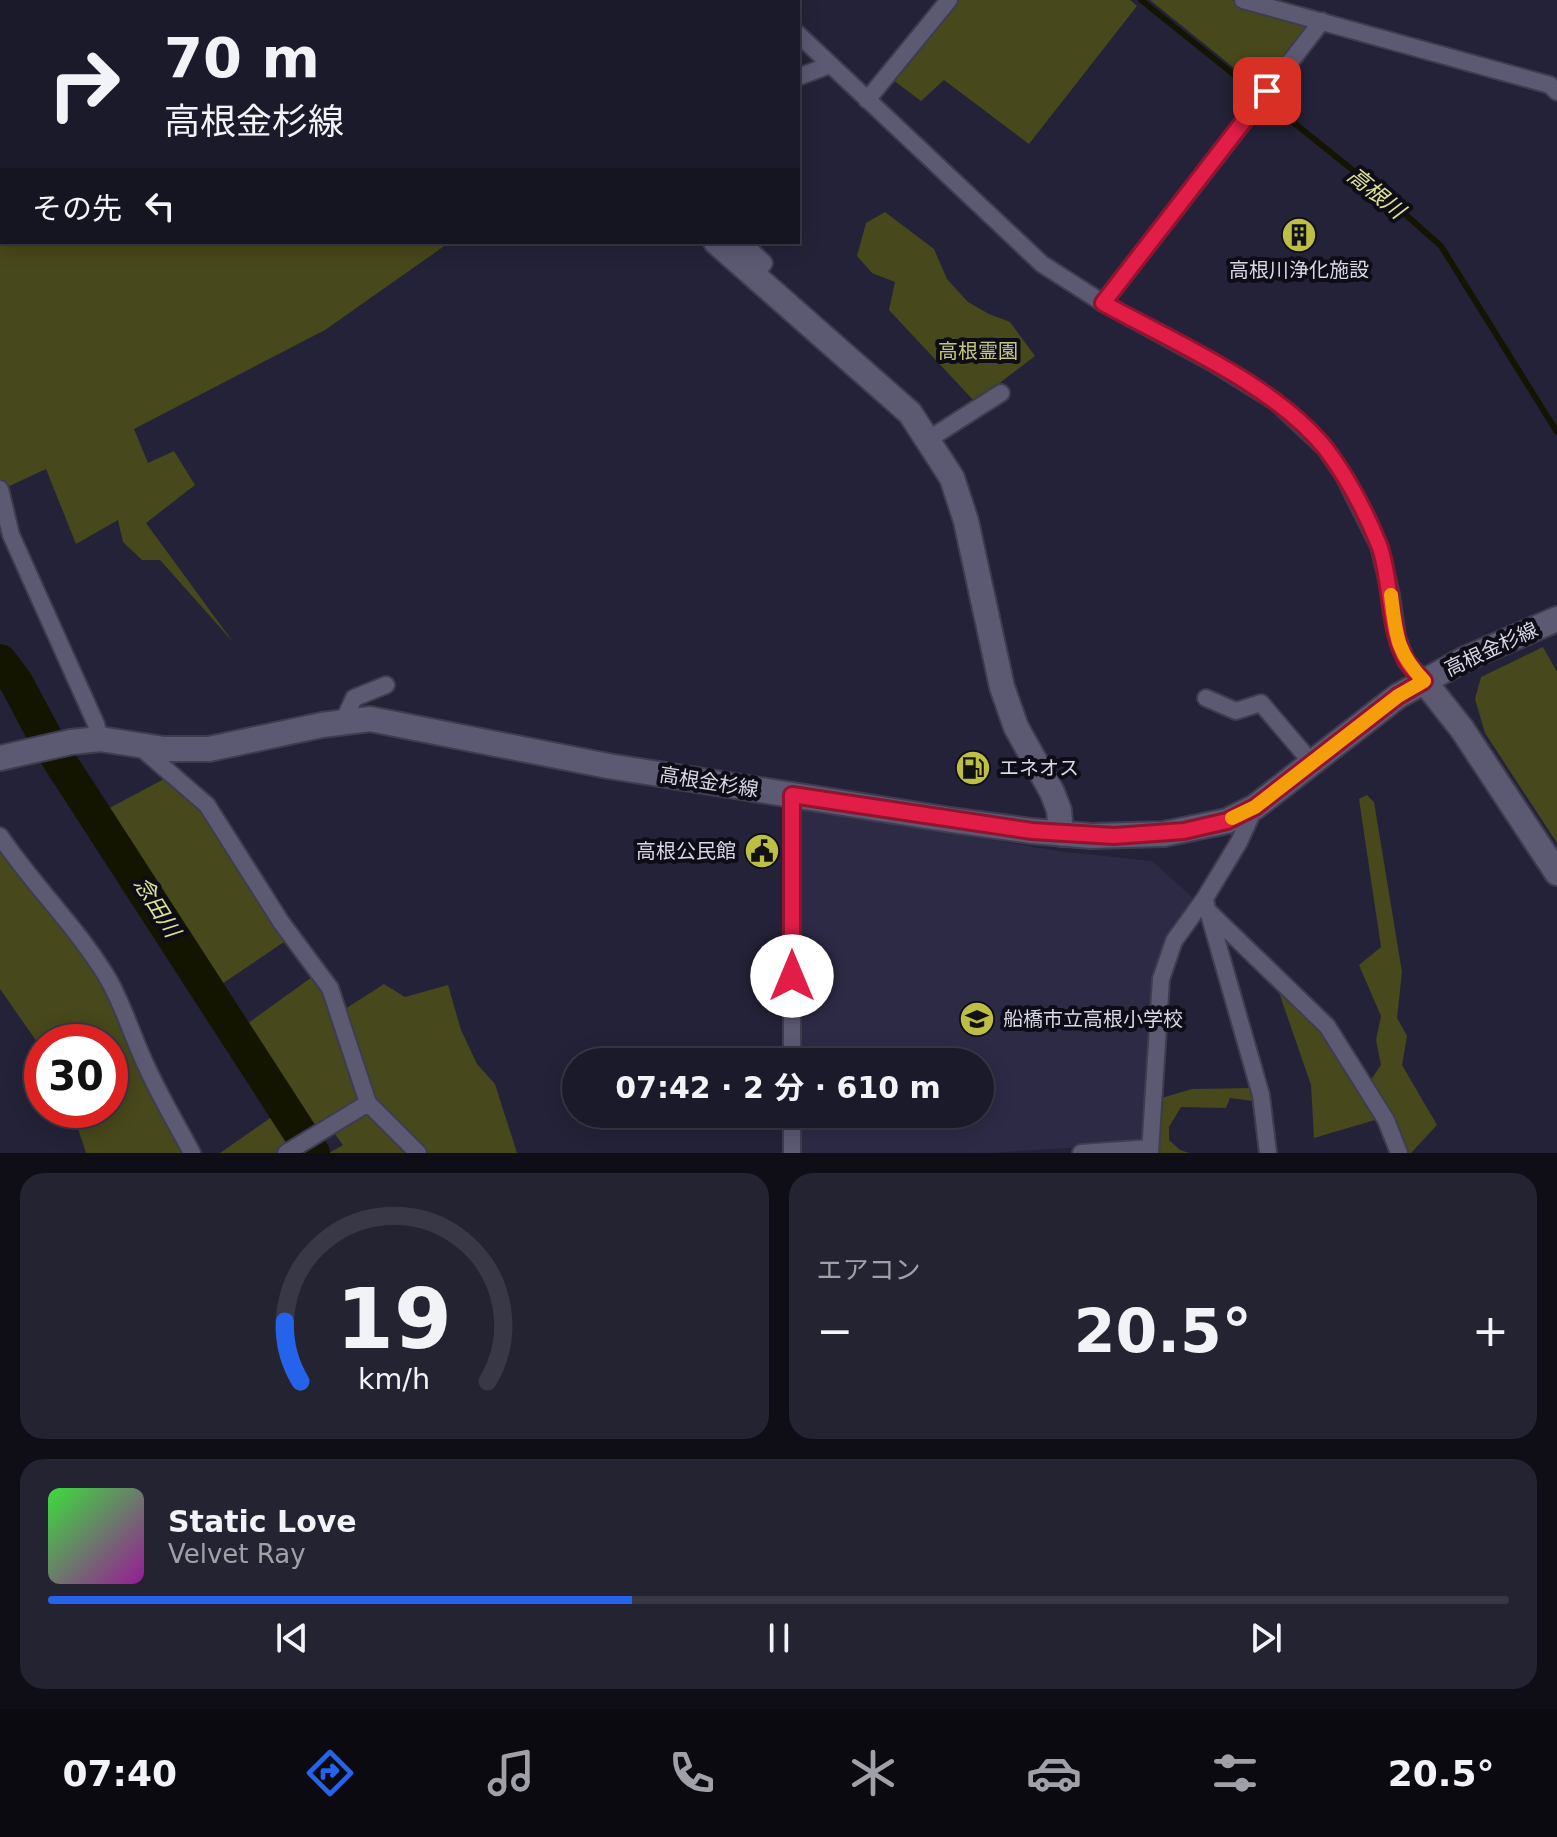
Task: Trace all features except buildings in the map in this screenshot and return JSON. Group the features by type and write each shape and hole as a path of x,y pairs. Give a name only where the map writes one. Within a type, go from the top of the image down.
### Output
{"street":[{"path":"867,100 949,0"},
{"path":"1243,0 1550,85 1557,92"},
{"path":"1103,303 1322,21"},
{"path":"800,36 981,203 1042,264 1103,303 1215,364 1276,402 1325,448 1344,476 1379,546 1397,637 1406,661 1462,729 1557,873"},
{"path":"800,76 830,65"},
{"path":"718,244 902,406 929,439 952,478 960,499 1002,687 1016,727 1052,792 1059,810 1061,834"},
{"path":"744,244 764,263 753,276"},
{"path":"929,439 1001,393"},
{"path":"0,489 11,535 90,710 93,740"},
{"name":"高根金杉線","path":"0,758 93,740 185,750 209,749 343,722 387,721 608,766 965,822 1061,834 1164,834 1227,821 1255,807 1398,696 1465,659 1557,619"},
{"path":"343,722 354,698 386,685"},
{"path":"1206,698 1236,711 1261,703 1312,763"},
{"path":"138,745 207,805 281,922 330,988 368,1103 418,1153"},
{"path":"792,795 792,1048"},
{"path":"1081,1153 1150,1150 1161,979 1174,941 1207,905 1255,807"},
{"path":"0,836 69,922 106,976 122,1004 145,1063 192,1153"},
{"path":"1207,905 1261,1095 1268,1153"},
{"path":"1207,905 1327,1026 1386,1120 1399,1153"},
{"path":"286,1153 368,1103"},
{"path":"792,1128 792,1153"}],"shaded area":[{"name":"船橋市立高根小学校","path":"802,809 1065,852 1152,861 1192,897 1156,977 1142,1143 990,1153 800,1153 800,1128 994,1128 994,1048 800,1048"}],"green space":[{"path":"959,0 1130,0 1137,6 1029,144 944,80 921,101 893,80"},
{"path":"1150,0 1232,0 1240,6 1311,25 1260,89"},
{"name":"高根霊園","path":"885,212 934,249 947,279 968,302 1010,322 1035,356 975,402 889,310 895,282 872,273 857,256 866,223"},
{"path":"0,244 447,244 325,330 134,429 148,463 174,451 195,485 146,523 233,642 160,560 142,560 123,542 118,520 76,544 46,469 3,489 0,480"},
{"path":"1543,647 1557,672 1557,843 1485,733 1475,699 1481,677"},
{"path":"164,779 199,805 284,942 207,994 87,820"},
{"path":"1367,795 1374,802 1402,972 1397,1018 1407,1036 1402,1065 1437,1125 1411,1153 1407,1153 1393,1118 1370,1081 1381,1065 1376,1040 1381,1016 1359,965 1381,947 1359,799"},
{"path":"0,847 65,926 101,979 123,1024 24,1024 0,989"},
{"path":"312,977 326,994 360,1098 309,1132 233,1034"},
{"path":"1275,981 1324,1032 1375,1120 1314,1138 1311,1085"},
{"path":"384,984 405,997 448,985 461,1030 477,1064 495,1084 517,1153 422,1153 371,1101 345,1009"},
{"path":"128,1035 185,1153 86,1153 78,1128 128,1128"},
{"path":"1251,1088 1253,1101 1230,1098 1226,1108 1181,1107 1169,1127 1169,1140 1189,1153 1156,1153 1158,1099 1192,1089"},
{"path":"365,1109 409,1153 329,1153 343,1145 332,1130"},
{"path":"276,1114 294,1140 276,1153 220,1153"}],"waterway":[{"name":"高根川","path":"1141,0 1380,192 1441,246 1557,432"},
{"name":"念田川","path":"0,661 16,682 50,746 313,1153"}],"slow traffic":[{"path":"1232,818 1255,807 1398,696 1424,681 1406,661 1397,637 1391,595"}],"place":[{"name":"高根川浄化施設","path":"1299,235"},
{"name":"エネオス","path":"973,768"},
{"name":"高根公民館","path":"762,851"},
{"name":"船橋市立高根小学校","path":"977,1019"}],"route":[{"path":"792,976 792,795 1032,831 1091,836 1137,836 1201,828 1227,821 1255,807 1398,696 1424,681 1406,661 1397,637 1379,546 1344,476 1325,448 1276,402 1215,364 1103,303 1267,91"}]}
